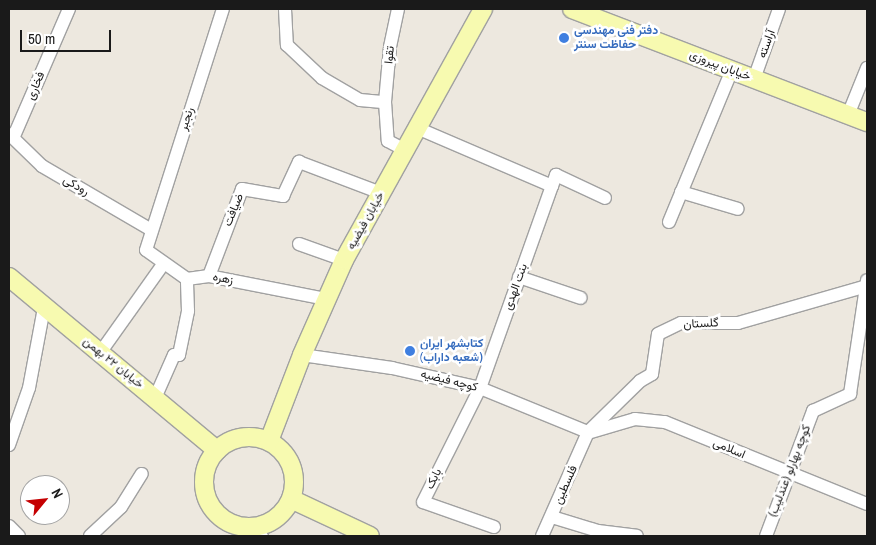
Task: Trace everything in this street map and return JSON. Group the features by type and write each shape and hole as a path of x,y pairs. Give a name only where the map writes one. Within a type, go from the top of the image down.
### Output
{"main road":[{"name":"خیابان فیضیه","path":"269,441 302,355 344,260 483,9"},
{"name":"خیابان پیروزی","path":"572,9 867,122"},
{"name":"خیابان ۲۲ بهمن","path":"9,277 217,450"},
{"path":"247,437 269,441 280,449 293,472 291,498 281,514 261,532 236,531 215,512 206,494 204,473 217,450 236,438 247,437"},
{"path":"291,498 370,536"}],"street":[{"name":"فخاری","path":"11,135 69,9"},
{"name":"رنجبر","path":"164,263 146,250 150,229 223,9"},
{"path":"285,9 287,45 315,72 360,100 386,102"},
{"name":"تقوا","path":"398,9 390,47 386,102 388,141 405,150"},
{"name":"آراسته","path":"754,79 779,9"},
{"path":"848,115 867,68"},
{"path":"669,222 732,70"},
{"path":"417,128 552,186 556,175 605,198"},
{"name":"رودکی","path":"11,135 42,166 150,229"},
{"name":"ضیافت","path":"209,276 242,188 284,196 299,162 381,193"},
{"name":"بنت الهدی","path":"480,388 552,186"},
{"path":"681,192 738,209"},
{"path":"299,244 344,260"},
{"path":"100,353 164,263 187,280 188,310 179,355 174,355 155,398"},
{"name":"زهره","path":"187,280 209,276 326,299"},
{"path":"520,277 581,298"},
{"name":"گلستان","path":"588,432 640,381 652,374 658,334 681,323 738,323 867,284"},
{"name":"کوچه بهارلو (عندلیب)","path":"766,536 813,411 850,394 867,284"},
{"path":"9,445 29,388 44,308"},
{"name":"کوچه فیضیه","path":"302,355 392,368 480,388 588,432"},
{"name":"بابک","path":"480,388 423,502 494,527"},
{"name":"اسلامی","path":"588,432 636,418 666,422 789,474 867,504"},
{"name":"فلسطین","path":"542,536 588,432"},
{"path":"90,536 120,507 142,474"},
{"path":"552,517 598,531 637,536"},
{"path":"9,526 19,536"}],"place":[{"name":"دفتر فنی مهندسی حفاظت سنتر","path":"564,38"},
{"name":"کتابشهر ایران (شعبه داراب)","path":"410,351"}]}
